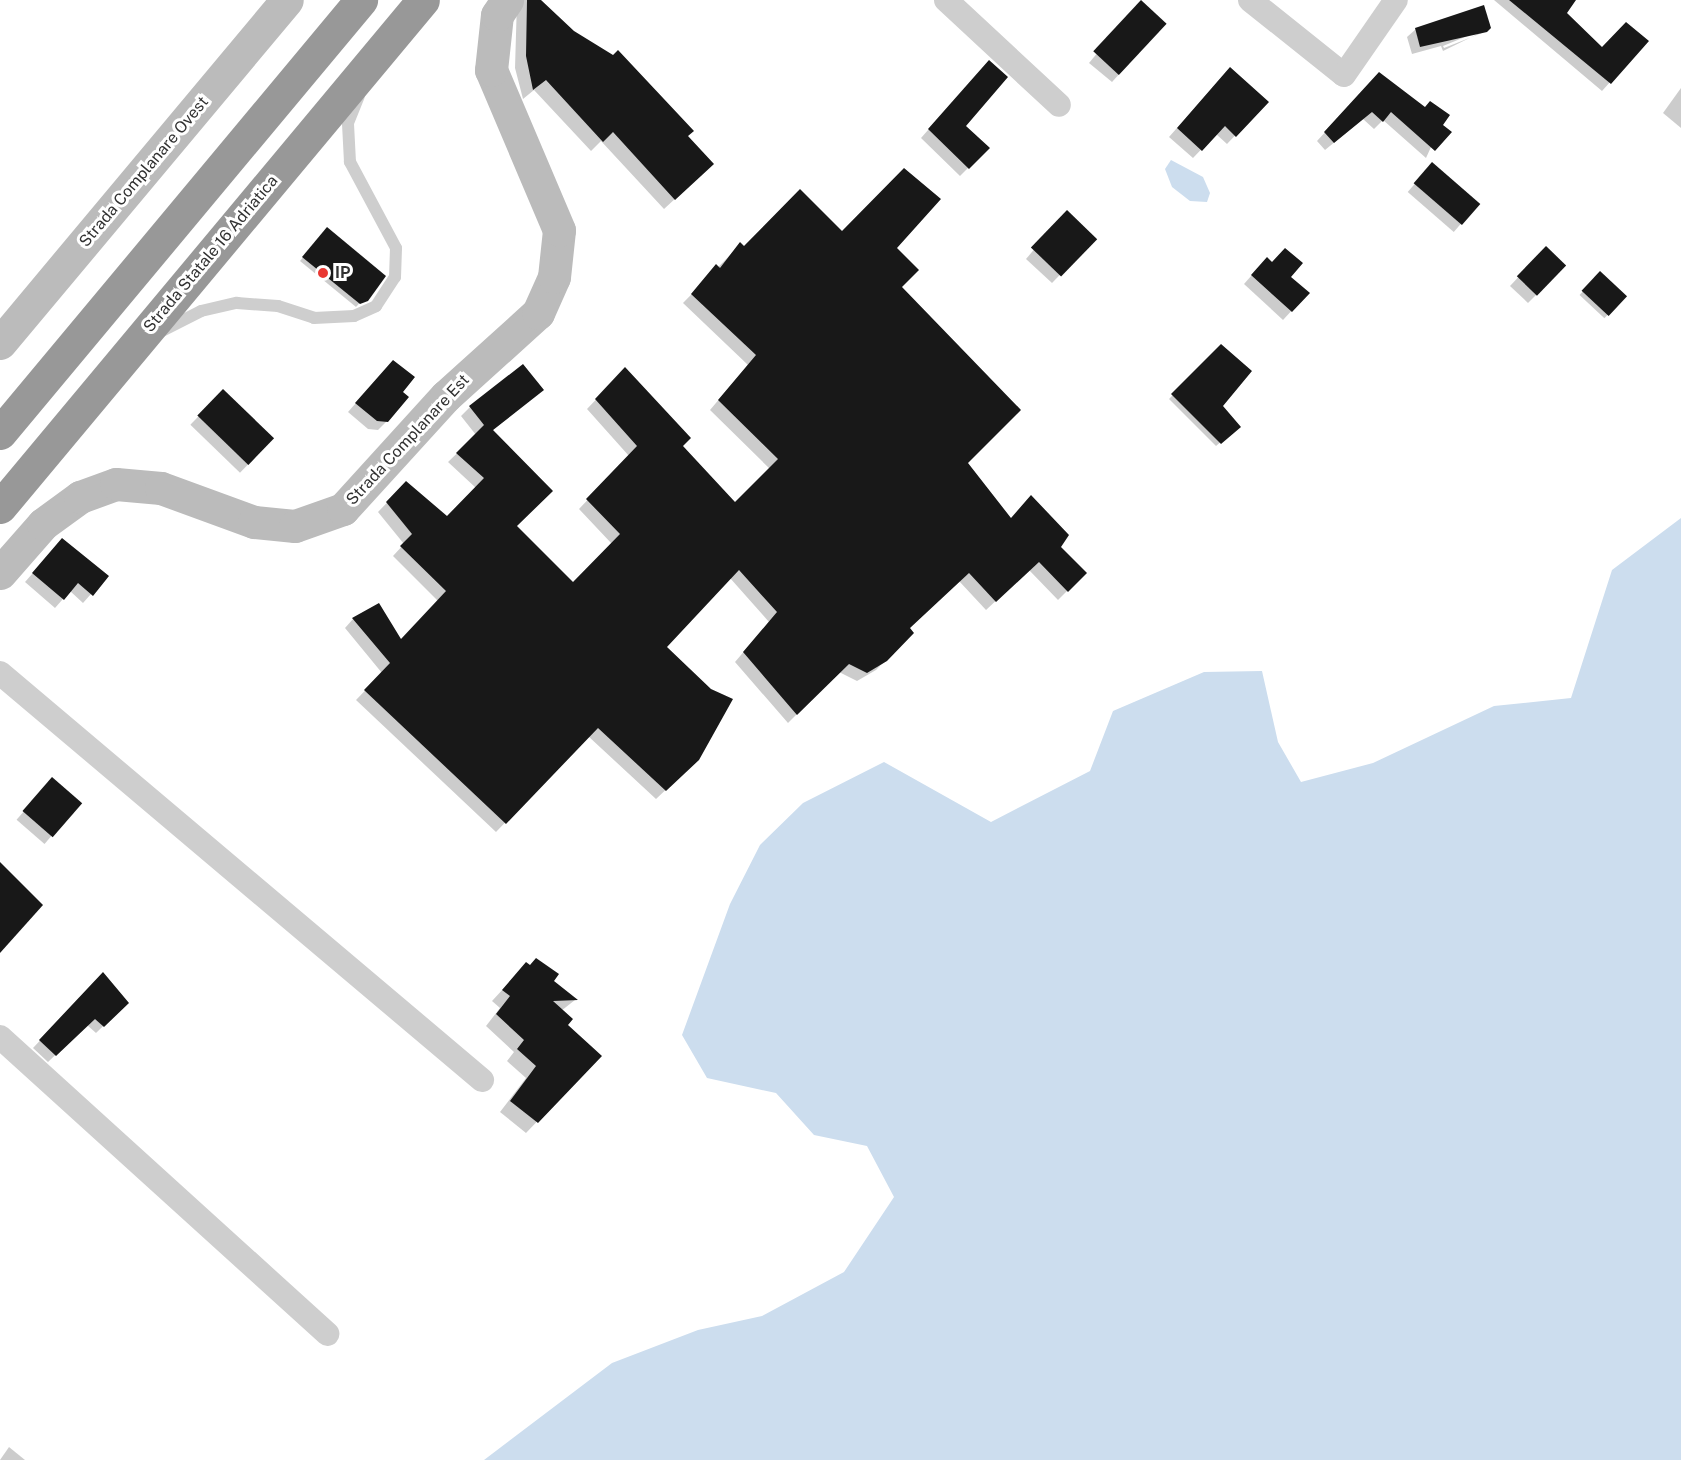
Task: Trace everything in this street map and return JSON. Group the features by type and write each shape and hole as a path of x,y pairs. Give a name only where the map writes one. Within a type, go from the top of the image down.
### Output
{"highway":[{"path":"0,433 361,0"},
{"name":"Strada Statale 16 Adriatica","path":"0,507 423,0"}],"street":[{"name":"Strada Complanare Ovest","path":"0,343 287,0"},
{"name":"Strada Complanare Est","path":"0,573 43,524 80,496 116,484 161,488 254,522 295,526 343,509 446,396 538,313 554,277 559,230 491,70 497,15 507,0"},
{"path":"946,0 1059,105"},
{"path":"1250,0 1344,75 1396,0"},
{"path":"0,673 482,1080"},
{"path":"0,1037 328,1334"}],"lane":[{"path":"137,343 201,311 237,303 278,306 314,318 354,316 376,306 395,277 396,248 350,162 348,123 372,61"}],"water":[{"path":"1171,160 1203,177 1210,193 1207,202 1190,201 1172,187 1165,169"},
{"path":"1681,518 1681,1460 484,1460 612,1363 698,1330 762,1316 844,1272 894,1197 867,1146 814,1135 776,1093 707,1078 682,1035 730,904 760,845 803,803 884,762 991,822 1090,771 1113,711 1204,672 1262,671 1278,742 1301,782 1373,763 1494,706 1571,698 1612,570"}],"building":[{"path":"527,0 541,0 574,31 613,55 618,50 694,131 688,136 714,164 675,200 613,132 603,142 546,80 533,90 526,56"},
{"path":"1141,0 1167,24 1119,75 1093,51"},
{"path":"1509,0 1576,0 1567,13 1602,47 1626,22 1649,41 1611,84"},
{"path":"1484,5 1491,28 1487,32 1420,47 1415,28"},
{"path":"989,60 1008,77 966,126 990,148 969,169 928,129"},
{"path":"1230,67 1269,102 1236,137 1225,126 1202,151 1177,128"},
{"path":"1379,72 1425,107 1430,101 1450,115 1443,125 1452,132 1435,151 1391,112 1383,122 1372,112 1334,143 1324,132"},
{"path":"1432,162 1480,204 1462,225 1414,183"},
{"path":"904,168 941,199 897,248 919,270 902,287 1021,410 968,463 1011,518 1031,495 1069,535 1061,547 1087,573 1068,592 1039,562 996,602 969,573 910,628 914,633 887,661 867,673 849,664 797,715 743,652 777,612 739,570 667,647 711,689 733,699 699,760 666,791 598,728 506,824 364,690 390,663 352,618 379,603 401,639 446,591 400,546 412,534 386,502 406,481 447,516 484,478 456,453 484,425 469,406 523,364 544,390 493,430 553,491 517,526 573,582 620,534 586,499 637,446 595,399 625,367 691,438 683,446 735,502 778,459 718,400 756,355 691,294 716,264 720,268 740,242 744,246 800,189 842,231"},
{"path":"1067,210 1097,239 1061,277 1031,247"},
{"path":"327,227 386,276 368,301 360,304 302,257"},
{"path":"1546,246 1566,265 1537,296 1517,276"},
{"path":"1285,248 1303,263 1291,277 1310,293 1292,312 1251,275 1267,257 1272,262"},
{"path":"1600,271 1627,296 1609,316 1582,291"},
{"path":"1221,344 1252,371 1223,406 1241,427 1221,444 1171,394"},
{"path":"393,360 415,377 403,392 409,397 388,422 377,421 355,403"},
{"path":"223,389 274,438 248,465 197,416"},
{"path":"62,538 109,576 93,596 78,583 64,600 32,573"},
{"path":"52,777 82,803 53,837 22,811"},
{"path":"0,862 43,905 0,953"},
{"path":"536,958 559,974 554,981 578,1000 553,1001 573,1019 568,1025 602,1056 538,1123 510,1101 536,1066 517,1049 524,1040 496,1014 510,996 502,990 526,962 530,965"},
{"path":"103,972 129,1003 104,1027 95,1019 56,1056 39,1040"}],"place":[{"name":"IP","path":"323,273"}]}
